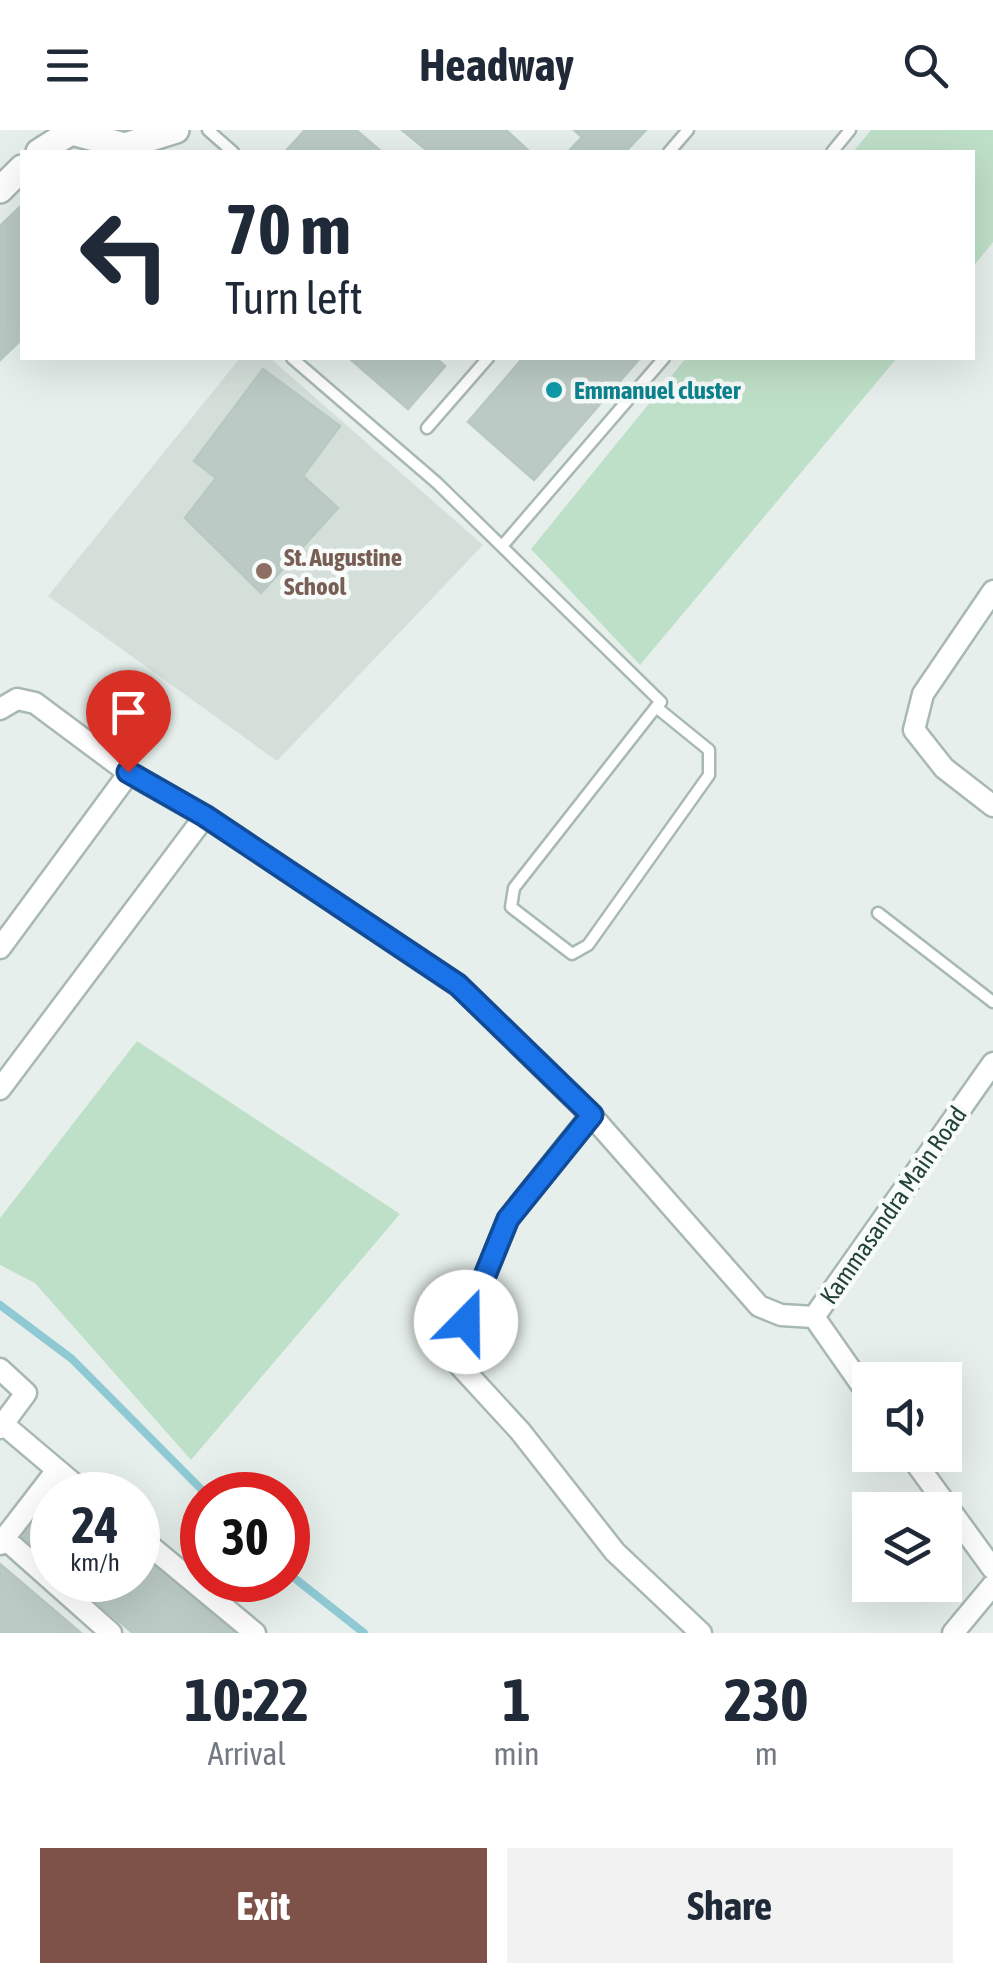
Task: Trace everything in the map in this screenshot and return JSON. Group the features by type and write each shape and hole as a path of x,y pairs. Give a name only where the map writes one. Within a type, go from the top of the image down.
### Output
{"street":[{"path":"41,150 71,132 138,144 176,130"},
{"path":"0,190 20,170"},
{"path":"993,591 923,694 914,730 944,768 993,806"},
{"path":"0,709 17,699 35,703 128,772 205,816 458,985 592,1115 759,1306 781,1315 814,1318"},
{"path":"0,948 128,772"},
{"path":"0,1089 205,816"},
{"name":"Kammasandra Main Road","path":"852,1372 814,1318 993,1063"},
{"path":"592,1115 508,1219 452,1356 520,1432 615,1552 701,1633"},
{"path":"0,1368 26,1393 2,1426 59,1472"},
{"path":"57,1470 2,1541 112,1633"},
{"path":"922,1472 993,1570"},
{"path":"160,1554 255,1633"},
{"path":"953,1633 993,1585"}],"lane":[{"path":"208,130 231,150"},
{"path":"670,150 688,130"},
{"path":"834,150 850,130"},
{"path":"294,360 503,545 661,702 656,707 509,897 511,908 572,954 588,944 709,774 709,750 656,707"},
{"path":"426,428 486,360"},
{"path":"503,545 662,360"},
{"path":"878,913 993,1002"}],"shaded area":[{"name":"St. Augustine School","path":"238,360 272,360 483,545 277,761 48,596"}],"green space":[{"path":"871,130 993,130 993,242 975,264 975,150 855,150"},
{"path":"684,360 895,360 640,665 531,549"},
{"path":"137,1041 400,1214 191,1460 35,1283 0,1265 0,1218"}],"building":[{"path":"305,130 356,130 380,150 287,150"},
{"path":"402,130 506,130 528,150 427,150"},
{"path":"574,130 646,130 627,150 570,150 582,137"},
{"path":"20,207 20,341 0,360 0,226"},
{"path":"351,360 438,360 445,366 408,409"},
{"name":"Emmanuel cluster","path":"521,360 638,360 534,480 468,422"},
{"path":"263,369 340,426 303,476 338,508 261,593 185,518 216,478 194,461"},
{"path":"30,1518 30,1546 16,1534"},
{"path":"0,1564 30,1590 30,1602 45,1602 81,1633 0,1633"},
{"path":"160,1567 180,1584 180,1602 201,1602 237,1633 133,1633 96,1602 160,1602"}],"waterway":[{"path":"0,1305 72,1359 184,1472"},
{"path":"310,1590 364,1633"}],"place":[{"name":"Emmanuel cluster","path":"554,390"},
{"name":"St. Augustine School","path":"264,571"}],"route":[{"path":"128,772 205,816 458,985 592,1115 508,1219 466,1322"}]}
